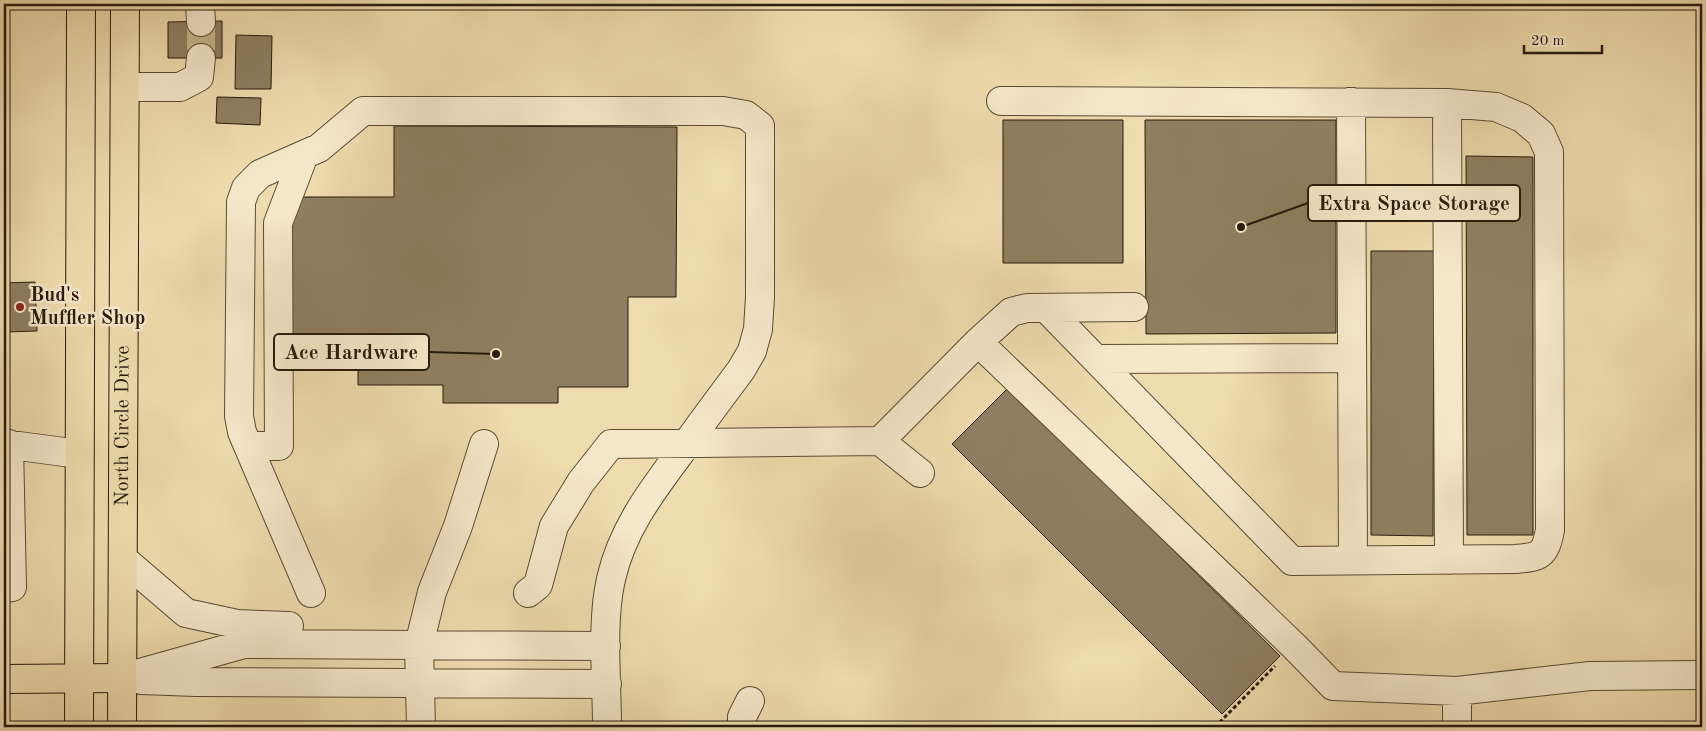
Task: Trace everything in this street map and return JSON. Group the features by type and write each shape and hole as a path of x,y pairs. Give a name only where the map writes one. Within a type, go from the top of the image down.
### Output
{"main road":[{"path":"79,727 81,4"},
{"name":"North Circle Drive","path":"122,727 125,4"},
{"path":"4,680 122,678"}],"street":[{"path":"125,87 180,87 199,77 201,58"},
{"path":"1001,102 1448,103 1496,107 1522,118 1541,134 1549,152 1550,530 1546,548 1534,558 1292,561 1046,308"},
{"path":"1351,102 1353,560"},
{"path":"1448,103 1449,560"},
{"path":"311,593 242,432 239,416 242,202 246,188 260,174 320,148 363,111 723,111 746,115 760,126 760,297 758,329 752,351 741,370 648,495 631,524 618,554 610,580 606,627 607,727"},
{"path":"248,446 279,446 278,223 304,156"},
{"path":"880,441 978,342 1011,312 1027,308 1134,307"},
{"path":"978,342 1295,647 1333,686 1456,691 1590,676 1702,675"},
{"path":"1097,359 1352,358"},
{"path":"528,593 538,585 554,526 581,482 611,444 880,441 920,473"},
{"path":"4,588 12,588 7,444 79,454"},
{"path":"421,727 419,645 432,592 458,526 484,444"},
{"path":"123,558 186,613 237,624 328,628 350,644"},
{"path":"122,678 244,644 606,646"},
{"path":"122,678 156,682 607,684"},
{"path":"1456,691 1457,727"},
{"path":"742,727 742,718 750,702"}],"path":[{"path":"1215,727 1295,647"}],"building":[{"path":"222,21 222,58 168,58 168,22"},
{"path":"236,35 272,36 271,89 235,89"},
{"path":"217,97 261,98 260,125 216,123"},
{"path":"1003,120 1123,120 1123,263 1003,263"},
{"path":"1145,120 1336,120 1336,333 1146,334"},
{"path":"394,126 677,127 676,297 628,297 628,387 558,387 558,403 443,403 443,385 358,385 358,339 291,338 292,197 394,197"},
{"path":"1466,156 1533,157 1533,535 1467,535"},
{"path":"1371,251 1434,251 1433,536 1371,535"},
{"name":"Bud's Muffler Shop","path":"35,282 37,331 4,332 4,283"},
{"path":"1009,387 1280,656 1222,714 952,444"}],"tunnel":[{"path":"201,22 201,58"}],"place":[{"name":"Extra Space Storage","path":"1241,227"},
{"name":"Bud's Muffler Shop","path":"20,307"},
{"name":"Ace Hardware","path":"496,354"}]}
